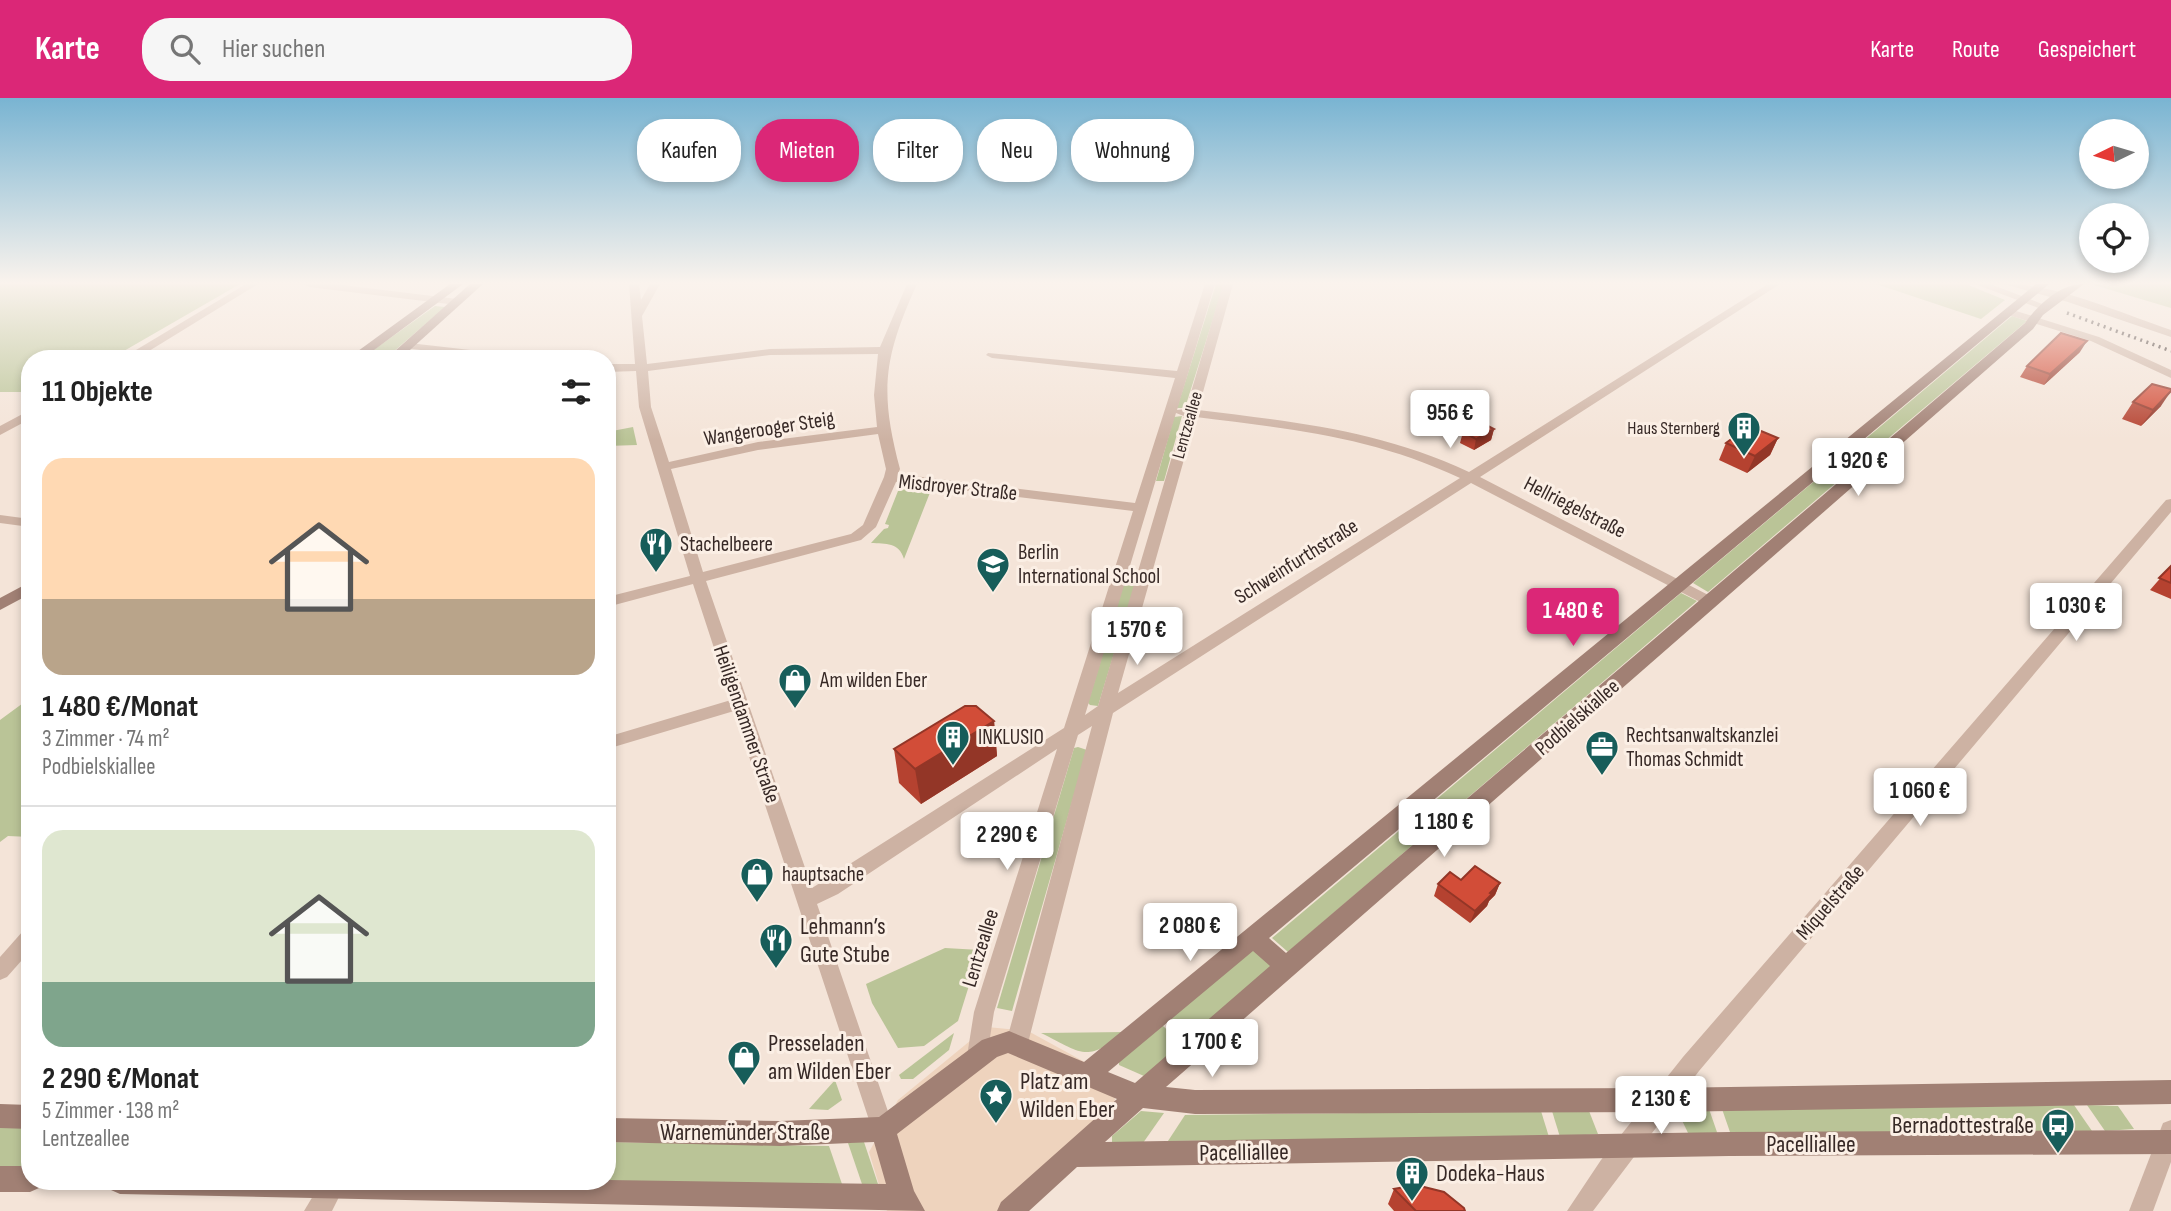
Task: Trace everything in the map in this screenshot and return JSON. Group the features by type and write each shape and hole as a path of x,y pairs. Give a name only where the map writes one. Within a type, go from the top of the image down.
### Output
{"street":[{"path":"142,350 166,336"},
{"path":"366,350 386,336"},
{"path":"404,350 420,336"},
{"name":"Heiligendammer Straße","path":"640,336 645,407 663,467 883,1129"},
{"path":"889,336 883,350 879,385 882,430 893,469 891,477"},
{"name":"Lentzeallee","path":"978,1056 984,1012 1193,336"},
{"name":"Lentzeallee","path":"1017,1043 1105,710 1213,336"},
{"name":"Schweinfurthstraße","path":"806,900 831,888 1105,710 1694,336"},
{"name":"Podbielskiallee","path":"1088,1074 1980,336"},
{"name":"Podbielskiallee","path":"1138,1096 2017,336"},
{"path":"2084,336 2171,374"},
{"path":"409,346 444,350"},
{"path":"616,368 642,368 770,352 883,350"},
{"path":"992,355 1180,375"},
{"name":"Hellriegelstraße","path":"1170,411 1287,424 1352,436 1430,459 1711,602"},
{"path":"0,431 21,419"},
{"name":"Wangerooger Steig","path":"663,467 758,446 882,430"},
{"path":"1833,457 1863,470"},
{"name":"Misdroyer Straße","path":"616,600 856,537 869,527 891,477 1140,508"},
{"name":"Lentzeallee","path":"1148,483 1170,486"},
{"name":"Miquelstraße","path":"1579,1211 1663,1100 2171,503"},
{"path":"0,519 21,522"},
{"path":"1133,534 1155,537"},
{"path":"0,605 21,592"},
{"path":"0,617 21,604"},
{"path":"616,740 740,703"},
{"path":"1254,938 1287,967"},
{"path":"0,971 21,947"},
{"path":"460,1190 908,1204 883,1129 978,1056 1000,1043 1017,1043 1138,1096 1195,1102 1663,1100 2171,1093"},
{"path":"1010,1211 1138,1096"},
{"path":"0,1116 21,1116"},
{"name":"Warnemünder Straße","path":"616,1130 836,1133 883,1129"},
{"path":"2141,1211 2170,1138"},
{"name":"Pacelliallee","path":"1073,1155 2170,1138"},
{"path":"0,1178 21,1179"},
{"path":"316,1211 330,1190"}],"green space":[{"path":"0,336 150,336 126,350 21,350 21,392 0,392"},
{"path":"393,336 412,336 395,350 374,350"},
{"path":"1200,336 1208,336 1185,408 1177,408"},
{"path":"1988,336 2009,336 1859,463 1844,457"},
{"path":"1182,416 1164,481 1156,481 1174,417"},
{"path":"633,427 637,445 616,446 616,430"},
{"path":"1836,463 1851,470 1708,592 1693,583"},
{"path":"907,487 931,490 904,559 895,547 871,543 888,528 889,525 885,524 898,491"},
{"path":"1126,576 1137,578 1098,706 1090,705 1088,703"},
{"path":"1681,593 1697,601 1288,952 1272,938"},
{"path":"21,705 21,837 8,836 0,842 0,720"},
{"path":"1074,748 1087,750 1012,1011 997,1008"},
{"path":"945,948 980,950 958,1021 924,1046 898,1048 872,1003 866,984"},
{"path":"1255,948 1275,964 1190,1037 1170,1018"},
{"path":"1162,1025 1182,1044 1144,1076 1119,1065 1119,1061"},
{"path":"1126,1032 1101,1048 1084,1052 1041,1033"},
{"path":"954,1033 949,1050 913,1079 901,1079 899,1075"},
{"path":"835,1080 842,1100 828,1110 809,1109"},
{"path":"2074,1105 2092,1131 1731,1135 1722,1109"},
{"path":"2087,1105 2118,1106 2134,1129 2105,1131"},
{"path":"1709,1109 1718,1135 1689,1135 1678,1112"},
{"path":"1141,1111 1164,1113 1143,1143 1112,1142 1112,1136"},
{"path":"1541,1111 1549,1137 1168,1141 1185,1115"},
{"path":"1552,1111 1589,1111 1598,1134 1560,1137"},
{"path":"0,1125 21,1126 21,1167 0,1166"},
{"path":"616,1142 829,1146 843,1187 616,1181"},
{"path":"864,1142 878,1184 863,1187 848,1143"}],"shaded area":[{"name":"Platz am Wilden Eber","path":"987,1027 1028,1031 1114,1078 1115,1104 1024,1211 887,1211 869,1152 898,1100"}],"building":[{"path":"2058,336 2071,336 2087,341 2050,374 2027,366"},
{"path":"2152,384 2171,391 2153,410 2133,402"},
{"path":"1480,422 1494,429 1476,439 1463,432"},
{"path":"1749,426 1778,438 1755,456 1726,443"},
{"path":"2171,566 2171,583 2159,578"},
{"path":"965,706 976,706 994,721 915,769 894,749"},
{"path":"1475,866 1500,883 1475,911 1438,884 1450,872 1461,880"},
{"path":"1416,1185 1444,1192 1465,1211 1416,1211 1394,1189"}],"railway":[{"path":"2130,336 2171,351"}],"place":[{"name":"Haus Sternberg","path":"1744,458"},
{"name":"Stachelbeere","path":"656,574"},
{"name":"Berlin International School","path":"993,594"},
{"name":"Am wilden Eber","path":"795,710"},
{"name":"INKLUSIO","path":"953,767"},
{"name":"Rechtsanwaltskanzlei Thomas Schmidt","path":"1602,777"},
{"name":"hauptsache","path":"757,904"},
{"name":"Lehmann’s Gute Stube","path":"776,970"},
{"name":"Presseladen am Wilden Eber","path":"744,1087"},
{"name":"Platz am Wilden Eber","path":"996,1125"},
{"name":"Bernadottestraße","path":"2058,1155"},
{"name":"Dodeka-Haus","path":"1412,1203"}]}
